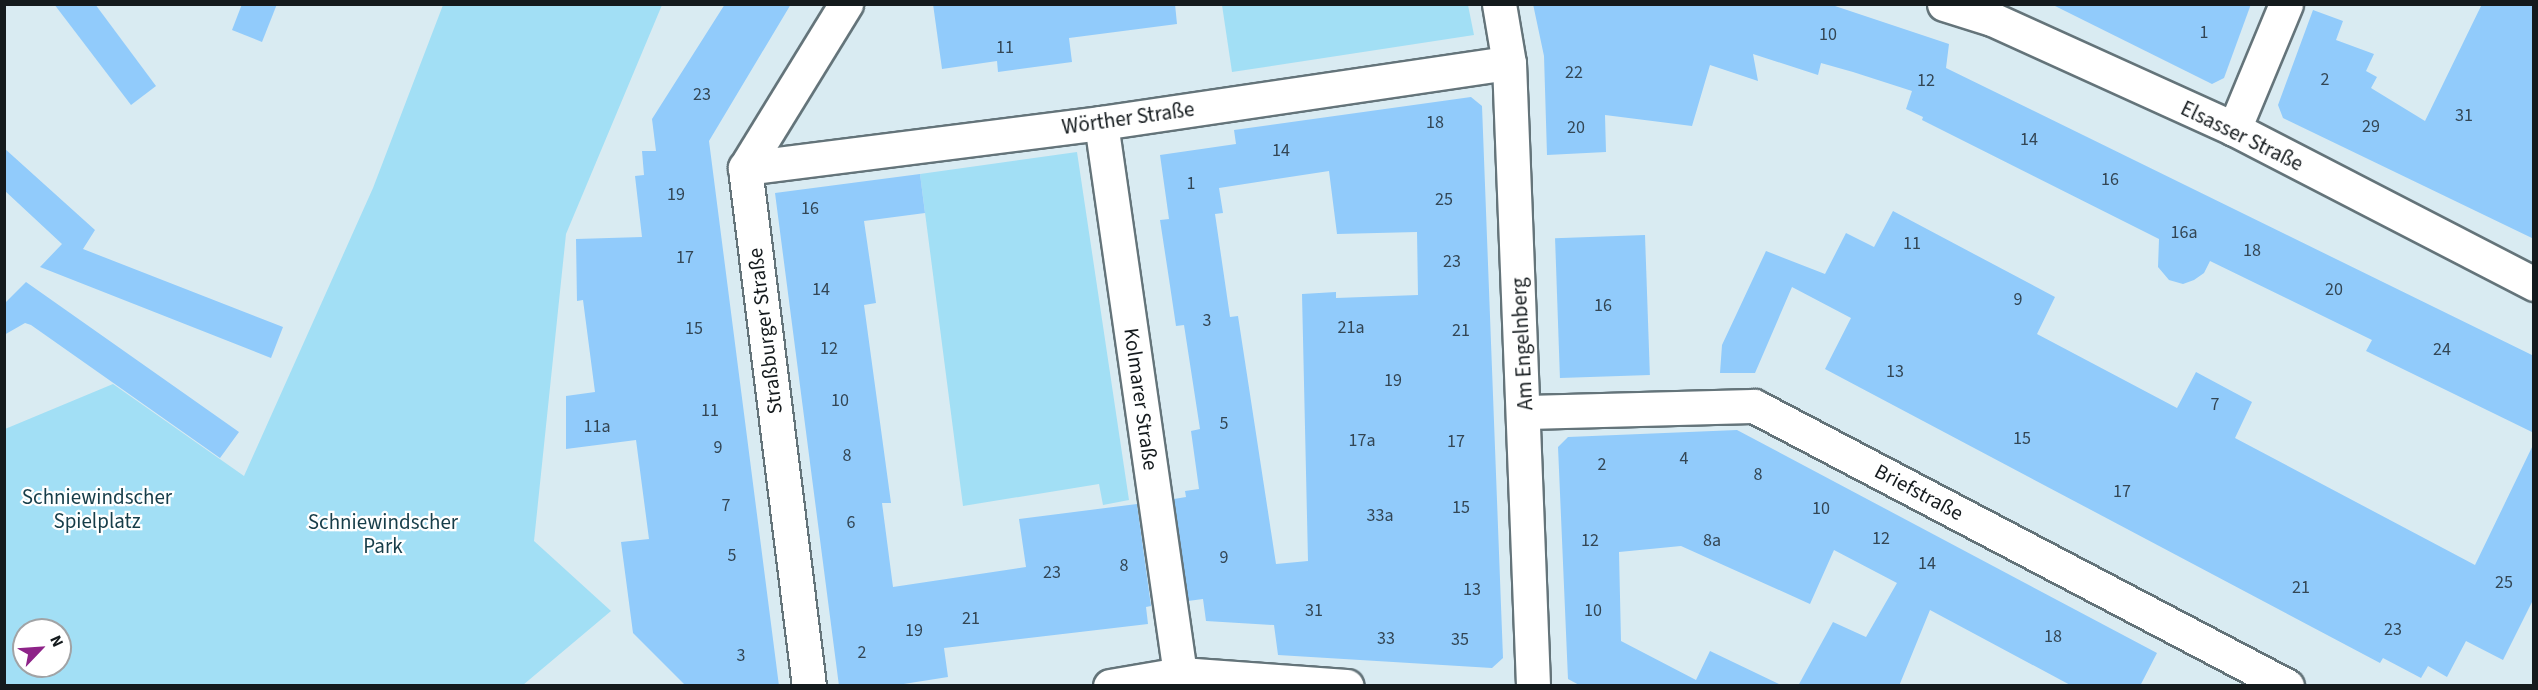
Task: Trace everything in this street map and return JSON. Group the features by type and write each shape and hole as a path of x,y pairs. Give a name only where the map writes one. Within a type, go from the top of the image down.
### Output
{"street":[{"path":"745,168 846,4"},
{"name":"Am Engelnberg","path":"1499,4 1509,63 1525,412 1533,686"},
{"name":"Elsasser Straße","path":"1944,4 1992,19 2234,129 2534,284"},
{"path":"2234,129 2286,6"},
{"name":"Wörther Straße","path":"745,168 1101,123 1509,63"},
{"name":"Kolmarer Straße","path":"1101,123 1180,675"},
{"name":"Straßburger Straße","path":"745,168 808,686"},
{"name":"Briefstraße","path":"1525,412 1754,406 2287,686"},
{"path":"1110,686 1180,675 1347,686"}],"green space":[{"name":"Schniewindscher Park","path":"443,5 662,5 566,234 534,541 611,611 523,685 5,685 5,429 113,384 244,476 373,188"},
{"path":"1222,5 1468,5 1474,35 1232,72"},
{"path":"1077,152 1129,500 1103,505 1099,484 963,506 920,174"}],"building":[{"path":"54,4 95,4 156,86 131,105"},
{"path":"242,4 277,4 262,42 232,30"},
{"path":"725,4 791,4 709,141 779,686 686,686 633,633 621,542 649,539 636,440 566,449 566,396 595,392 583,300 577,301 576,239 642,237 635,176 644,175 642,151 656,151 652,119"},
{"path":"933,4 1175,4 1177,24 1069,38 1072,62 998,72 997,61 942,69"},
{"path":"1533,4 1829,4 1949,44 1946,68 2534,356 2534,433 2366,351 2372,340 2210,261 2204,273 2194,280 2183,284 2169,280 2158,267 2159,239 1922,120 1923,117 1906,109 1912,91 1853,72 1821,63 1818,75 1753,54 1758,81 1710,65 1692,126 1605,115 1606,152 1547,155 1544,56"},
{"path":"2051,4 2251,4 2224,78 2212,84"},
{"path":"2482,4 2534,4 2534,239 2283,118 2278,105 2313,10 2343,21 2336,40 2374,54 2366,71 2377,77 2371,88 2425,121"},
{"path":"1471,97 1482,106 1503,658 1492,668 1278,655 1274,625 1206,621 1203,599 1188,601 1174,499 1186,497 1185,491 1199,489 1191,431 1200,429 1184,325 1176,326 1160,220 1169,219 1160,155 1236,144 1234,130","holes":["1329,171 1337,234 1417,232 1418,295 1336,298 1336,292 1302,294 1308,561 1276,564 1238,316 1230,317 1215,214 1223,213 1219,188"]},
{"path":"4,148 95,230 83,249 283,327 271,358 40,267 62,244 4,190"},
{"path":"920,174 925,213 864,221 876,303 864,305 891,503 882,503 893,587 1026,567 1019,519 1137,504 1151,606 1146,607 1148,624 944,648 948,677 891,686 839,686 775,193"},
{"path":"1893,211 2055,297 2037,334 2177,408 2196,372 2252,402 2235,438 2475,565 2534,443 2534,598 2503,660 2466,641 2447,677 2428,666 2421,678 2383,658 2380,663 1825,369 1851,318 1792,287 1755,373 1720,373 1722,345 1766,251 1825,274 1846,233 1874,247"},
{"path":"1645,235 1650,375 1560,378 1555,238"},
{"path":"26,282 239,432 220,458 31,325 25,323 4,335 4,304"},
{"path":"1737,430 2157,653 2140,686 2072,686 1930,610 1899,686 1798,686 1833,622 1866,637 1897,583 1834,550 1810,604 1681,546 1619,552 1621,641 1696,680 1710,651 1783,686 1581,686 1568,679 1558,447 1568,437"}],"park label":[{"name":"Schniewindscher Spielplatz","path":"97,509"}]}
